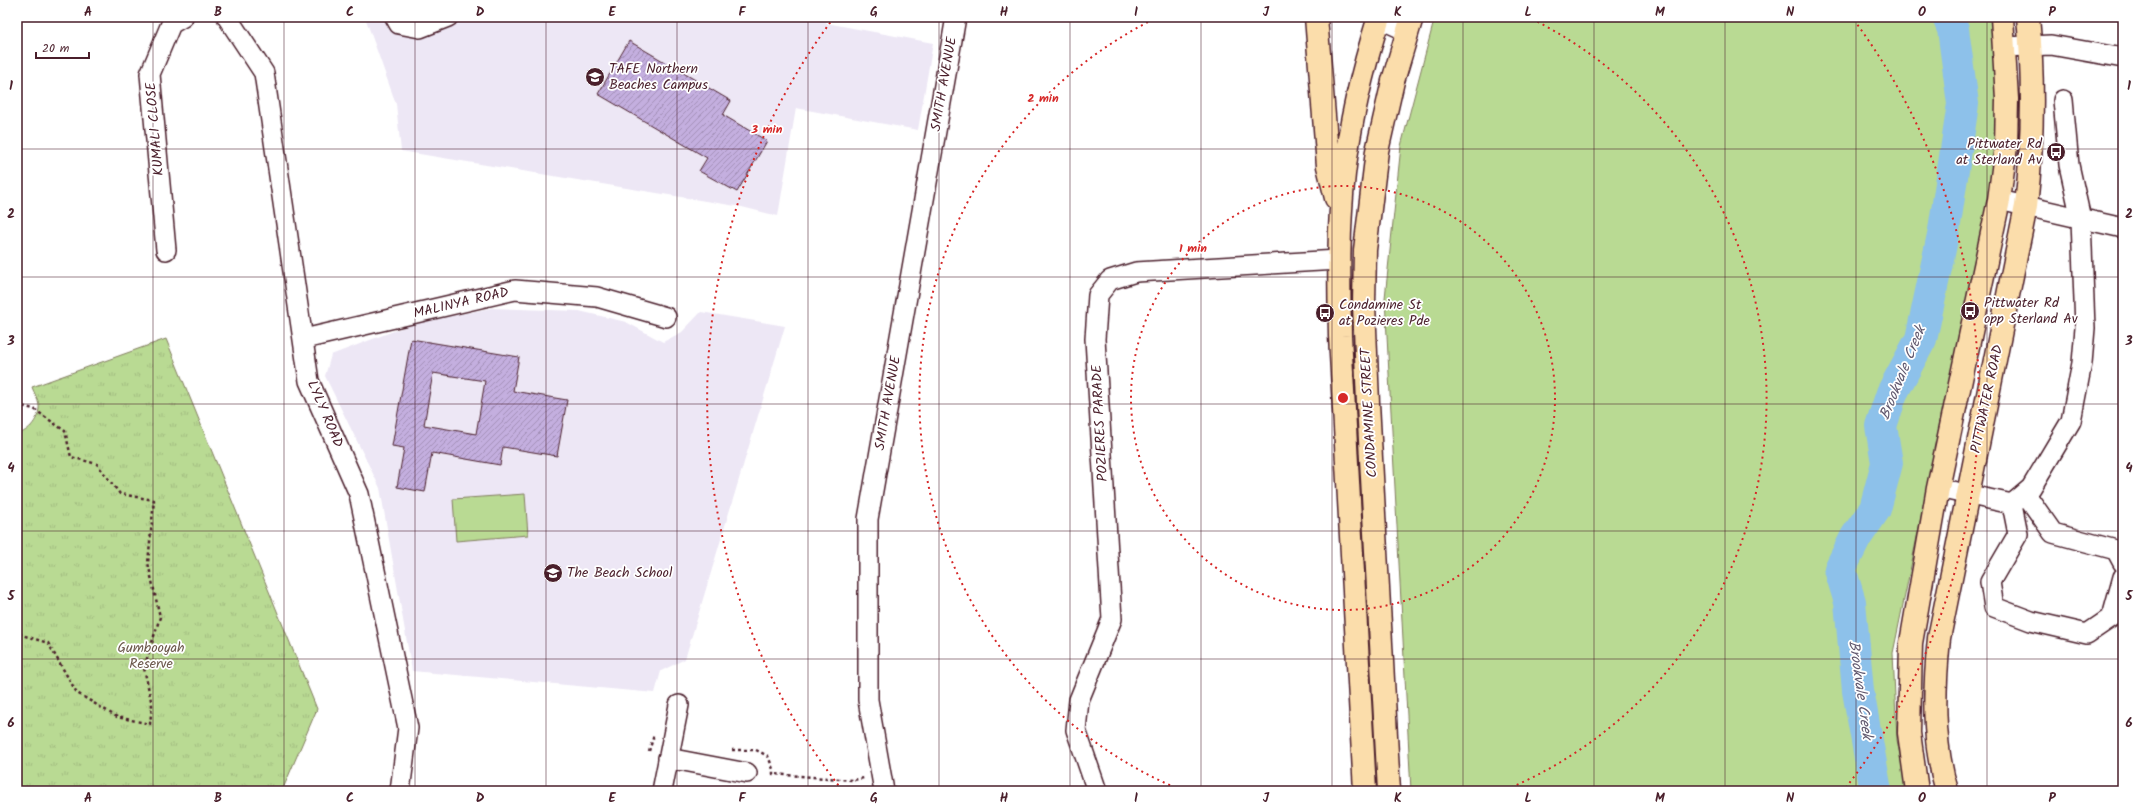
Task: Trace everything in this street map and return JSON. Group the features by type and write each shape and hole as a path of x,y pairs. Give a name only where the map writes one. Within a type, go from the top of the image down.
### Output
{"main road":[{"path":"1316,17 1328,166 1341,217"},
{"name":"PITTWATER ROAD","path":"1917,791 1908,733 1911,643 1938,488 1999,200 2006,146 2007,99 2002,17"},
{"name":"PITTWATER ROAD","path":"1946,791 1938,754 1934,722 1935,678 1940,630 2026,206 2032,134 2031,46 2028,17"},
{"name":"CONDAMINE STREET","path":"1365,791 1340,336 1338,260 1350,132 1378,18"},
{"name":"CONDAMINE STREET","path":"1389,791 1368,403 1364,304 1365,250 1376,151 1409,24"}],"street":[{"name":"KUMALI CLOSE","path":"166,250 150,74 171,24 182,17"},
{"name":"LYLY ROAD","path":"227,17 264,73 309,381 359,494 408,728 400,791"},
{"path":"395,17 399,24 420,28 448,17"},
{"name":"SMITH AVENUE","path":"882,783 868,700 866,642 868,519 956,17"},
{"path":"1378,18 1409,24"},
{"path":"2005,47 2051,45 2069,47 2123,58"},
{"path":"2018,499 2032,488 2071,421 2082,363 2085,328 2081,219 2070,165 2063,100"},
{"path":"1999,200 2123,228"},
{"name":"POZIERES PARADE","path":"1097,791 1076,730 1079,700 1112,620 1095,340 1098,295 1110,280 1136,272 1338,260"},
{"name":"MALINYA ROAD","path":"304,339 514,290 597,297 666,317"},
{"path":"1938,488 1967,495 2018,499 2053,533 2116,550 2123,563"},
{"path":"2018,499 2018,534 1990,582 1994,607 2031,621 2087,634 2112,616 2123,577"},
{"path":"662,791 679,705"},
{"path":"668,758 747,773"}],"path":[{"path":"17,405 34,409 66,431 71,457 97,464 120,494 154,500 148,563 160,616 144,668 152,705 150,724 117,717 77,693 48,643 17,632"},
{"path":"773,774 882,783"}],"shaded area":[{"name":"TAFE Northern Beaches Campus","path":"365,17 827,17 826,23 933,43 918,130 796,108 778,216 742,207 401,151 396,104"},
{"name":"The Beach School","path":"491,308 579,311 626,322 663,342 682,332 701,312 785,326 685,659 661,671 655,693 412,671 380,488 325,376 331,355 412,324"}],"green space":[{"path":"1435,17 1991,17 1999,99 1993,192 1936,445 1893,653 1897,740 1907,791 1411,791 1385,298 1401,146"},
{"name":"Gumbooyah Reserve","path":"166,339 317,709 282,791 17,791 17,434 26,430 33,424 38,415 38,400 32,387"},
{"path":"525,494 528,535 456,541 453,499"}],"building":[{"path":"629,41 731,101 723,115 767,141 737,192 699,171 707,158 598,94"},
{"path":"411,339 519,357 513,391 567,400 557,456 503,447 500,465 432,453 425,492 397,487 404,448 392,446","holes":["433,373 485,381 476,434 424,425"]}],"waterway":[{"name":"Brookvale Creek","path":"1876,791 1858,691 1850,602 1840,569 1856,537 1875,509 1887,463 1881,426 1892,393 1921,339 1944,230 1963,104 1953,29 1948,17"}],"place":[{"name":"TAFE Northern Beaches Campus","path":"595,77"},
{"name":"Pittwater Rd at Sterland Av","path":"2056,152"},
{"name":"Pittwater Rd opp Sterland Av","path":"1970,311"},
{"name":"Condamine St at Pozieres Pde","path":"1325,313"},
{"name":"The Beach School","path":"553,573"}]}
